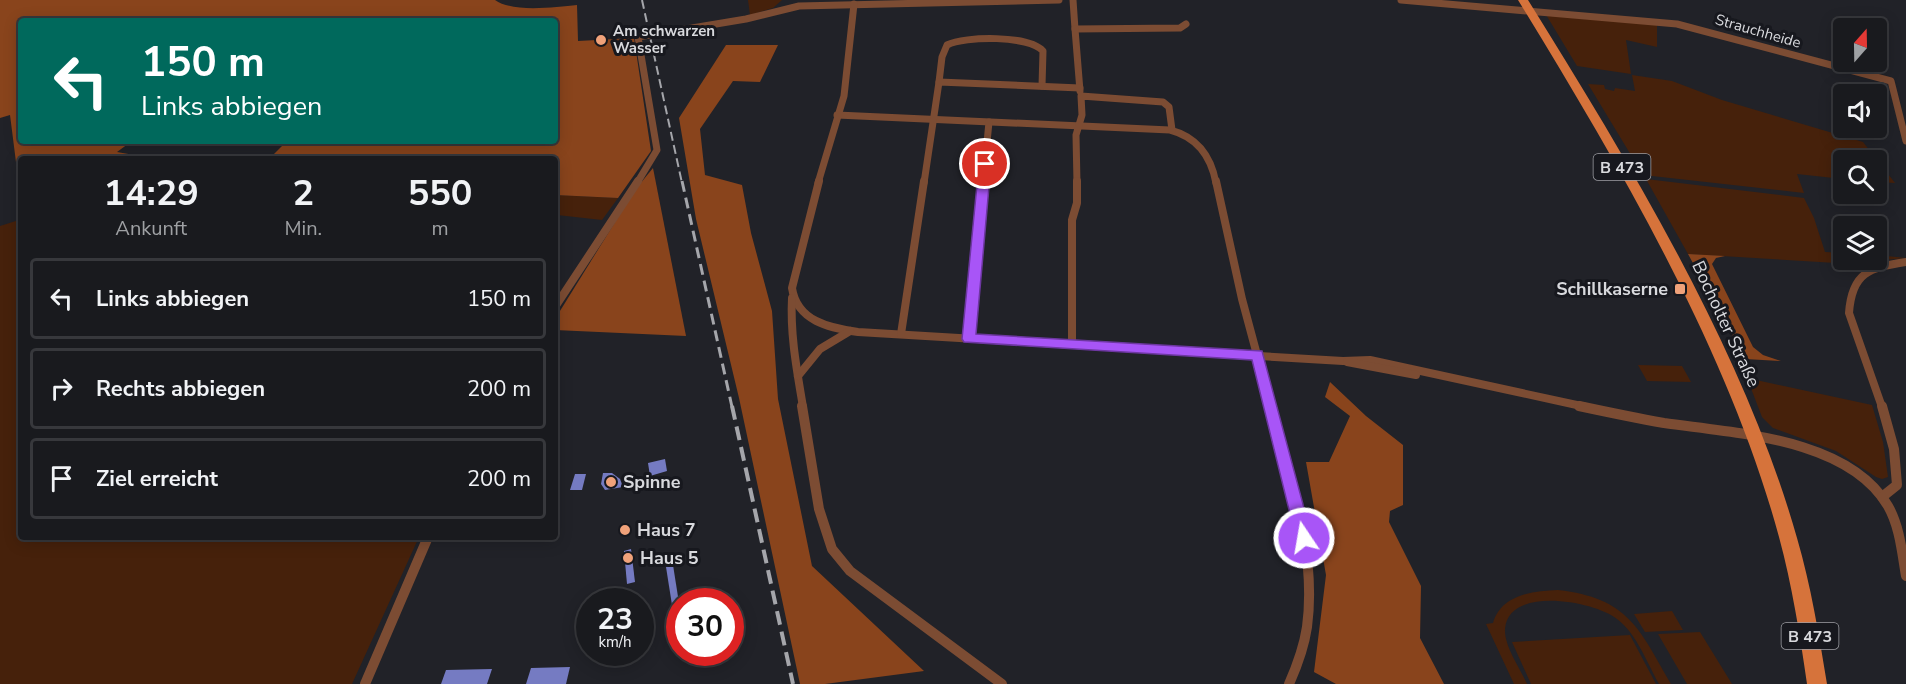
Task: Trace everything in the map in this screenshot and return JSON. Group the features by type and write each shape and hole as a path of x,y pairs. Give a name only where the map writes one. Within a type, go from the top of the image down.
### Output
{"main road":[{"name":"Bocholter Straße","path":"1526,6 1627,175 1722,356 1754,437 1787,535 1809,628 1816,684"}],"street":[{"path":"772,11 789,0 799,6"},
{"path":"558,302 657,150 638,37 746,19 799,6 1059,0"},
{"path":"1072,344 1072,220 1077,203 1076,135 1082,115 1073,0"},
{"name":"Strauchheide","path":"1401,0 1526,6 1677,24 1891,81 1906,141"},
{"path":"854,4 844,96 792,288 791,322 819,509 827,538 850,571 1002,684"},
{"path":"1075,28 1180,28 1186,24"},
{"path":"901,334 944,50 950,43 963,40 1032,43 1041,49 1042,86"},
{"path":"939,82 1042,86 1163,102 1169,107 1172,130"},
{"path":"837,115 1172,130 1198,143 1210,159 1300,515 1308,567 1310,603 1304,650 1289,684"},
{"path":"969,339 989,122"},
{"path":"1881,497 1898,485 1899,474 1890,437 1849,313 1850,291 1861,274 1883,266 1906,262"},
{"path":"792,298 799,309 814,320 851,331 1343,361 1398,373 1431,375 1667,424 1791,445 1828,457 1852,470 1881,497 1896,520 1906,576"},
{"path":"798,376 820,350 851,331"},
{"path":"365,684 428,540"}],"shaded area":[{"path":"0,0 495,0 512,7 523,8 577,5 578,41 634,38 651,151 618,198 558,195 558,156 272,156 284,144 558,144 558,18 18,18 18,144 128,144 117,152 134,155 18,156 18,184 10,115 0,118"},
{"path":"748,0 782,0 773,8 750,15"},
{"path":"1545,13 1657,24 1657,47 1626,40 1631,74 1577,66"},
{"path":"726,45 778,45 760,82 733,81 700,129 705,175 742,185 751,233 772,311 778,399 812,566 924,671 825,684 800,684 739,398 696,219 679,118"},
{"path":"1632,75 1672,81 1722,100 1833,133 1833,138 1850,138 1863,142 1869,150 1833,150 1833,178 1797,174 1804,193 1643,175 1588,84 1604,85 1605,89 1614,91 1615,88 1635,91"},
{"path":"653,168 686,336 558,330 558,314 635,190"},
{"path":"1887,173 1895,183 1887,183"},
{"path":"1646,179 1804,198 1814,218 1825,252 1833,252 1833,263 1688,254"},
{"path":"558,195 618,198 602,220 558,215"},
{"path":"18,220 18,540 418,540 352,684 0,684 0,226"},
{"path":"1688,254 1725,256 1716,258 1712,264 1753,347 1763,355 1781,361 1745,359"},
{"path":"1887,256 1906,258 1887,260"},
{"path":"1638,365 1682,366 1691,382 1647,381"},
{"path":"1747,378 1872,405 1883,442 1888,477 1882,479 1876,477 1836,451 1773,428 1762,417"},
{"path":"1330,382 1366,416 1403,445 1403,505 1390,511 1389,522 1421,586 1420,638 1444,684 1336,684 1314,672 1326,575 1306,462 1329,462 1350,416 1325,397"},
{"path":"1558,590 1582,594 1616,608 1640,632 1671,684 1659,684 1636,641 1617,619 1591,607 1554,601 1521,606 1510,615 1505,636 1527,684 1514,684 1486,624 1493,623 1503,606 1519,596"},
{"path":"1672,611 1683,630 1645,632 1634,614"},
{"path":"1700,632 1732,684 1687,684 1658,634"},
{"path":"1630,635 1656,684 1531,684 1512,642"}],"building":[{"path":"665,459 667,471 650,476 648,463"},
{"name":"Spinne","path":"603,473 612,473 620,479 623,487 605,490 601,484"},
{"path":"575,474 586,474 582,490 570,490"},
{"path":"631,549 635,582 627,584 624,551"},
{"path":"673,565 677,588 669,588 666,567"},
{"path":"570,667 566,684 526,684 531,668"},
{"path":"492,669 487,684 441,684 446,670"}],"railway":[{"path":"642,0 682,183"},
{"path":"682,181 732,407"},
{"path":"732,406 793,684"}],"place":[{"name":"Am schwarzen Wasser","path":"601,40"},
{"name":"Schillkaserne","path":"1680,289"},
{"name":"Spinne","path":"611,482"},
{"name":"Haus 7","path":"625,530"},
{"name":"Haus 5","path":"628,558"}],"route":[{"path":"985,164 969,339 1258,355 1304,538"}]}
